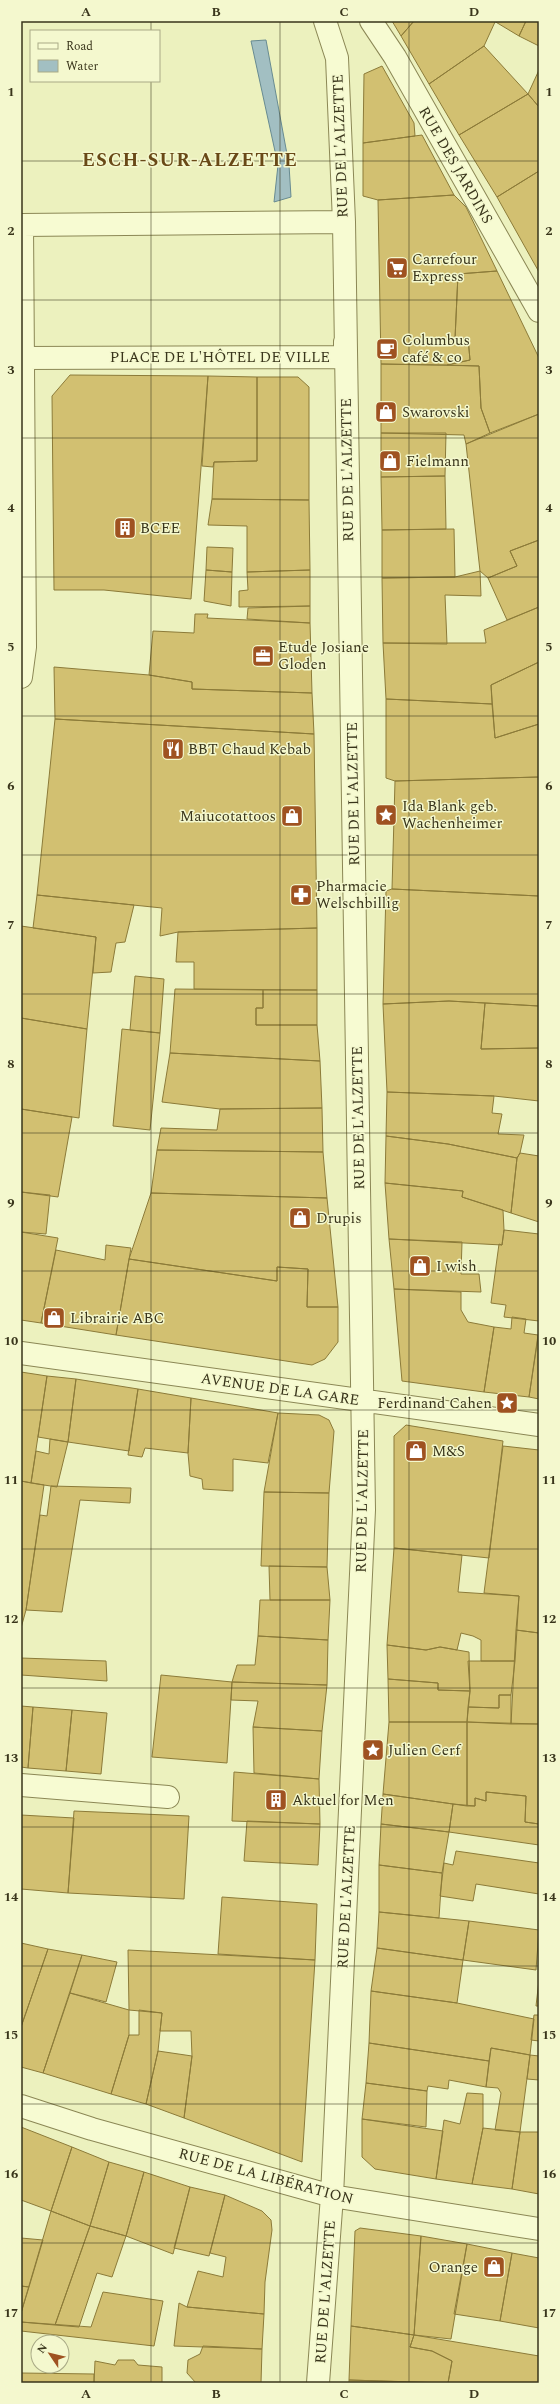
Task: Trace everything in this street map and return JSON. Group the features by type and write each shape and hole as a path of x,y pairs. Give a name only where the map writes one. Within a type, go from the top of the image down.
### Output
{"street":[{"name":"PLACE DE L'HÔTEL DE VILLE","path":"22,358 345,357 344,222 337,58 325,21"},
{"name":"RUE DES JARDINS","path":"371,21 395,57 539,311"},
{"path":"21,677 26,647 22,358 22,225 344,222"},
{"name":"RUE DE L'ALZETTE","path":"318,2383 332,2196 364,1510 345,357"},
{"name":"AVENUE DE LA GARE","path":"21,1353 539,1425"},
{"path":"21,1785 168,1797"},
{"name":"RUE DE LA LIBÉRATION","path":"21,2106 92,2129 332,2196 539,2229"}],"water":[{"path":"266,40 289,165 291,197 274,202 278,165 251,41"}],"building":[{"path":"392,21 414,21 401,36"},
{"path":"414,21 495,22 484,46 429,84 401,36"},
{"path":"494,21 526,21 519,36"},
{"path":"526,21 539,21 539,46 519,36"},
{"path":"484,46 528,94 459,135 429,84"},
{"path":"382,66 414,123 415,136 363,143 364,74"},
{"path":"539,70 539,107 528,94"},
{"path":"528,94 539,107 539,171 497,197 459,135"},
{"path":"422,135 454,195 378,200 363,196 363,143"},
{"path":"539,171 539,272 497,197"},
{"path":"454,195 466,207 497,271 458,274 455,339 468,338 470,360 447,365 381,364 378,200"},
{"path":"497,271 539,358 539,414 490,433 481,408 479,366 447,365 470,360 468,338 455,339 458,274"},
{"path":"381,364 479,366 481,408 490,433 466,444 464,435 381,433"},
{"name":"BCEE","path":"70,375 208,376 191,599 104,590 54,590 52,396"},
{"path":"208,376 257,377 257,461 214,462 213,467 202,466"},
{"path":"257,377 298,377 309,387 309,500 212,499 214,462 257,461"},
{"path":"539,414 539,540 510,551 517,566 488,578 480,571 466,444"},
{"path":"381,433 446,433 445,476 381,477"},
{"path":"445,476 446,529 382,530 381,477"},
{"path":"212,499 309,500 310,570 247,572 247,526 208,525"},
{"path":"454,529 455,577 382,578 382,530"},
{"path":"539,540 539,607 507,620 488,578 517,566 510,551"},
{"path":"207,547 233,548 232,572 206,570"},
{"path":"206,570 232,572 231,606 204,601"},
{"path":"310,570 310,606 239,607 239,591 248,590 247,572"},
{"path":"480,571 481,596 445,595 447,644 383,643 382,578 455,577"},
{"path":"310,606 310,623 247,619 248,608"},
{"path":"539,607 539,662 491,685 492,704 386,699 383,643 486,643 484,630"},
{"path":"195,614 208,614 207,618 310,623 312,693 192,689 192,682 149,675 153,631 194,633"},
{"path":"539,662 539,724 495,738 491,685"},
{"path":"54,667 149,675 192,682 192,689 312,693 314,734 55,719"},
{"path":"386,699 492,704 495,738 539,724 539,777 395,781 386,778"},
{"path":"55,719 314,734 317,928 178,932 160,936 162,908 37,895"},
{"path":"539,777 539,896 392,889 395,781"},
{"path":"392,889 539,896 539,1006 449,1001 383,1004 386,891"},
{"path":"37,895 134,905 125,942 116,943 111,972 93,973 96,937 33,928"},
{"path":"21,926 96,937 87,1029 21,1018"},
{"path":"317,928 317,990 194,989 194,962 176,962 178,932"},
{"path":"135,976 164,979 160,1033 130,1030"},
{"path":"175,989 263,990 263,1008 256,1008 256,1025 317,1025 320,1061 170,1053"},
{"path":"263,990 317,990 317,1025 256,1025 256,1008 263,1008"},
{"path":"449,1001 485,1003 481,1049 539,1048 539,1101 494,1096 387,1092 383,1004"},
{"path":"485,1003 539,1006 539,1048 481,1049"},
{"path":"21,1018 87,1029 79,1118 21,1109"},
{"path":"122,1029 160,1033 150,1130 113,1126"},
{"path":"170,1053 320,1061 322,1108 220,1109 162,1102"},
{"path":"387,1092 494,1096 492,1113 502,1114 498,1134 524,1135 520,1153 517,1158 448,1144 386,1136"},
{"path":"322,1108 323,1152 157,1150 161,1128 217,1130 220,1109"},
{"path":"21,1109 72,1117 58,1197 21,1192"},
{"path":"386,1136 448,1144 517,1158 511,1213 462,1197 463,1191 385,1183"},
{"path":"157,1150 323,1152 327,1198 151,1193"},
{"path":"520,1153 539,1156 539,1222 511,1213 517,1158"},
{"path":"385,1183 463,1191 462,1197 503,1210 504,1230 502,1245 389,1239"},
{"path":"21,1192 50,1195 46,1234 21,1232"},
{"path":"151,1193 327,1198 338,1307 307,1307 308,1269 277,1267 277,1281 129,1259"},
{"path":"504,1230 539,1234 539,1321 504,1317 506,1305 491,1303 499,1244 502,1245"},
{"path":"21,1232 58,1238 41,1323 21,1320"},
{"path":"389,1239 462,1242 461,1274 479,1274 481,1292 394,1289"},
{"path":"106,1245 131,1248 116,1335 41,1323 56,1250 105,1260"},
{"path":"129,1259 277,1281 277,1267 308,1269 307,1307 338,1307 338,1342 325,1359 312,1365 116,1335"},
{"path":"394,1289 461,1292 461,1310 468,1322 494,1327 484,1392 402,1381"},
{"path":"512,1317 526,1319 524,1333 538,1335 529,1397 484,1392 494,1327 511,1329"},
{"path":"539,1331 539,1399 529,1397"},
{"path":"21,1372 47,1376 31,1483 21,1481"},
{"path":"47,1376 76,1379 68,1442 38,1437"},
{"path":"76,1379 138,1389 129,1451 68,1442"},
{"path":"138,1389 191,1398 188,1453 145,1448 142,1457 128,1455"},
{"path":"191,1398 278,1413 268,1463 233,1459 233,1491 203,1489 202,1479 190,1476 188,1453"},
{"path":"278,1413 319,1415 329,1420 334,1431 329,1493 264,1492"},
{"path":"406,1425 503,1441 489,1558 394,1548 394,1436"},
{"path":"50,1439 68,1442 57,1487 31,1483 36,1451 49,1454"},
{"path":"503,1446 539,1450 539,1633 516,1630 519,1596 484,1593"},
{"path":"21,1481 44,1485 26,1610 21,1628"},
{"path":"51,1486 131,1488 130,1503 80,1500 62,1612 26,1610 40,1515 47,1516"},
{"path":"264,1492 329,1493 327,1567 261,1566"},
{"path":"394,1548 462,1555 458,1592 519,1596 515,1661 481,1661 481,1640 461,1633 457,1650 440,1647 426,1650 387,1645"},
{"path":"269,1566 327,1567 330,1600 270,1600"},
{"path":"260,1600 330,1600 328,1640 258,1636"},
{"path":"516,1630 539,1633 539,1724 511,1724"},
{"path":"258,1636 328,1640 327,1685 232,1682 237,1665 255,1665"},
{"path":"387,1645 426,1650 440,1647 469,1652 470,1691 438,1690 438,1683 388,1679"},
{"path":"21,1658 106,1661 107,1681 21,1675"},
{"path":"468,1661 515,1661 511,1695 499,1695 499,1708 468,1707 470,1691"},
{"path":"161,1675 232,1682 227,1763 152,1757"},
{"path":"388,1679 438,1683 438,1690 470,1691 467,1722 389,1722"},
{"path":"232,1682 327,1685 322,1731 253,1727 258,1701 231,1700"},
{"path":"499,1695 511,1695 511,1724 467,1722 468,1707 499,1708"},
{"path":"21,1706 33,1707 28,1768 21,1767"},
{"path":"33,1707 72,1710 66,1771 28,1768"},
{"path":"72,1710 107,1713 101,1774 66,1771"},
{"path":"389,1722 467,1722 467,1806 383,1794"},
{"path":"467,1722 539,1724 539,1824 525,1822 526,1796 486,1792 486,1801 475,1798 475,1806 467,1806"},
{"path":"253,1727 322,1731 319,1779 254,1773"},
{"name":"Aktuel for Men","path":"234,1772 319,1779 320,1824 232,1821"},
{"path":"486,1792 526,1796 525,1822 539,1824 539,1845 449,1832 453,1804 475,1806 475,1798 486,1801"},
{"path":"383,1794 453,1804 449,1832 381,1824"},
{"path":"74,1811 189,1816 184,1899 68,1893"},
{"path":"21,1815 74,1818 68,1893 21,1889"},
{"path":"247,1821 320,1824 318,1865 244,1861"},
{"path":"381,1824 449,1832 442,1873 379,1865"},
{"path":"456,1851 539,1863 539,1894 476,1884 473,1901 440,1896 444,1863 453,1865"},
{"path":"379,1865 442,1873 439,1918 379,1912"},
{"path":"222,1897 317,1904 315,1960 218,1954"},
{"path":"379,1912 469,1921 463,1960 377,1948"},
{"path":"469,1921 539,1930 536,1970 463,1960"},
{"path":"21,1943 48,1949 21,2027"},
{"path":"377,1948 463,1960 457,2003 371,1991"},
{"path":"48,1949 82,1955 43,2073 21,2067 21,2027"},
{"path":"128,1950 315,1960 302,2162 184,2118 192,2056 191,2031 160,2031 162,2013 129,2010"},
{"path":"82,1955 117,1962 106,2002 70,1993"},
{"path":"539,1980 539,2006 536,2006"},
{"path":"371,1991 457,2003 534,2019 530,2055 491,2048 489,2061 369,2043"},
{"path":"70,1993 129,2010 129,2035 111,2094 43,2073"},
{"path":"139,2010 162,2013 158,2051 146,2104 111,2094 129,2035 139,2035"},
{"path":"534,2015 539,2015 539,2041 531,2040"},
{"path":"369,2043 489,2061 486,2087 449,2080 448,2089 428,2086 427,2091 366,2083"},
{"path":"491,2048 530,2055 520,2132 495,2130 501,2093 498,2088 486,2087"},
{"path":"158,2051 192,2056 184,2118 146,2104"},
{"path":"530,2055 539,2056 539,2080 527,2079"},
{"path":"366,2083 427,2091 426,2127 362,2119"},
{"path":"467,2093 483,2094 483,2128 472,2184 436,2179 444,2120 460,2124"},
{"path":"362,2119 443,2131 436,2179 375,2169 362,2157"},
{"path":"21,2127 72,2147 51,2211 21,2200"},
{"path":"483,2128 520,2132 512,2189 472,2184"},
{"path":"520,2132 539,2132 539,2194 512,2189"},
{"path":"72,2147 109,2162 90,2226 51,2211"},
{"path":"109,2162 144,2172 126,2236 90,2226"},
{"path":"144,2172 190,2187 173,2254 126,2236"},
{"path":"190,2187 225,2195 209,2256 174,2248"},
{"path":"225,2195 262,2211 271,2220 272,2230 265,2282 264,2314 187,2307 198,2271 223,2277 226,2257 210,2253"},
{"path":"51,2211 90,2226 55,2325 21,2322 21,2313"},
{"path":"90,2226 126,2236 112,2277 97,2273 79,2327 55,2325"},
{"path":"360,2228 421,2236 414,2335 351,2326 355,2231"},
{"path":"421,2236 467,2244 451,2339 414,2335"},
{"path":"21,2238 43,2240 29,2287 21,2286"},
{"path":"467,2244 512,2253 500,2321 454,2314"},
{"path":"512,2253 539,2258 539,2328 500,2321"},
{"path":"21,2286 29,2287 21,2313"},
{"path":"103,2292 163,2301 154,2346 70,2337 70,2334 48,2334 21,2331 21,2322 91,2327"},
{"path":"179,2303 187,2307 264,2314 262,2349 174,2346"},
{"path":"351,2326 414,2335 410,2347 432,2351 452,2361 448,2383 349,2380"},
{"path":"414,2335 539,2356 539,2383 448,2383 452,2361 432,2351 410,2347"},
{"path":"203,2346 262,2349 261,2383 196,2383 187,2373 188,2360 200,2354"},
{"path":"118,2360 134,2360 138,2365 162,2367 162,2383 94,2383 95,2361 115,2365"},
{"path":"21,2373 94,2374 94,2383 21,2383"},
{"path":"349,2380 440,2383 349,2383"}],"place":[{"name":"Carrefour Express","path":"397,268"},
{"name":"Columbus café & co","path":"387,349"},
{"name":"Swarovski","path":"386,412"},
{"name":"Fielmann","path":"390,461"},
{"name":"BCEE","path":"125,528"},
{"name":"Etude Josiane Gloden","path":"263,656"},
{"name":"BBT Chaud Kebab","path":"173,749"},
{"name":"Ida Blank geb. Wachenheimer","path":"386,815"},
{"name":"Maiucotattoos","path":"292,816"},
{"name":"Pharmacie Welschbillig","path":"301,895"},
{"name":"Drupis","path":"300,1218"},
{"name":"I wish","path":"420,1266"},
{"name":"Librairie ABC","path":"54,1318"},
{"name":"Ferdinand Cahen","path":"507,1403"},
{"name":"M&S","path":"416,1451"},
{"name":"Julien Cerf","path":"373,1750"},
{"name":"Aktuel for Men","path":"276,1800"},
{"name":"Orange","path":"494,2267"}],"district":[{"name":"ESCH-SUR-ALZETTE","path":"190,159"}]}
